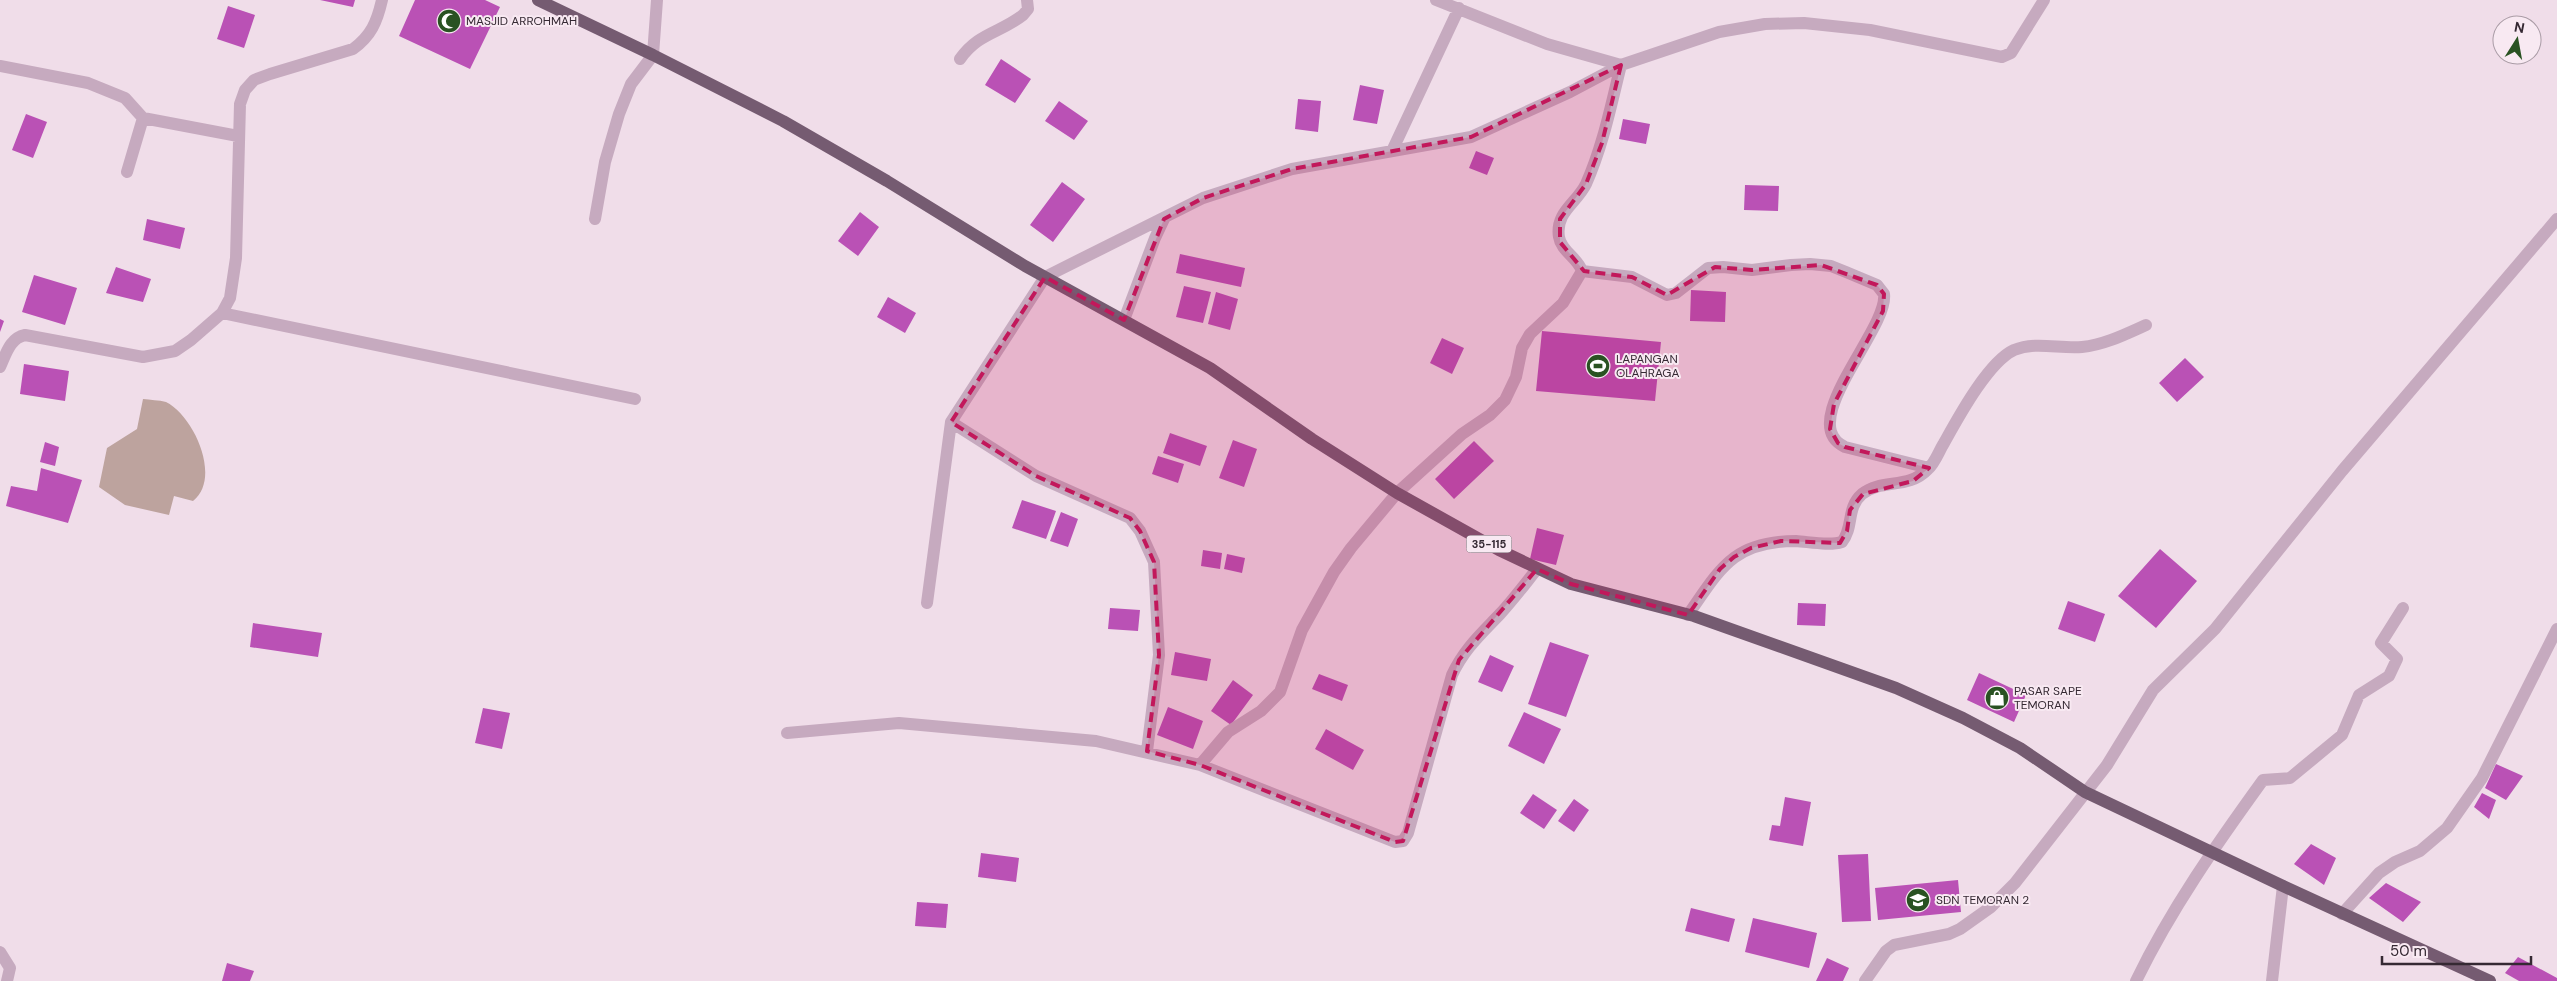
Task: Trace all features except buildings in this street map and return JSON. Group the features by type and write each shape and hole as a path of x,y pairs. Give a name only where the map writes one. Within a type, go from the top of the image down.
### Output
{"main road":[{"name":"35-115","path":"538,0 653,54 783,120 1045,277 1210,368 1312,439 1397,493 1537,569 1571,584 1688,615 1896,688 1962,718 2020,748 2085,792 2342,914 2490,981"}],"street":[{"path":"0,367 16,337 25,335 143,358 175,351 222,313 230,298 236,258 238,136 240,104 245,90 254,80 353,49 364,41 372,31 382,0"},
{"path":"595,219 605,162 620,114 631,84 653,54 657,0"},
{"path":"960,59 969,46 981,37 1023,15 1028,9 1027,0"},
{"path":"1436,0 1528,38 1621,65"},
{"path":"926,603 951,422 1045,277 1203,198 1292,169 1471,136 1570,92 1621,65 1726,31 1765,24 1804,23 1870,30 2002,57 2011,52 2044,0"},
{"path":"1392,151 1459,8"},
{"path":"1621,65 1602,143 1589,176 1580,196 1566,208 1560,219 1560,242 1582,271 1632,277 1667,295 1676,293 1698,274 1715,267 1752,270 1791,265 1821,265 1846,272 1876,285 1884,294 1883,311 1859,352 1834,404 1830,416 1830,429 1838,443 1845,447 1929,468"},
{"path":"0,66 88,82 125,98 143,118 238,136"},
{"path":"126,172 143,118"},
{"path":"1124,320 1164,219"},
{"path":"1865,981 1886,951 1894,945 1949,934 1991,907 2042,851 2107,765 2153,690 2215,629 2342,471 2557,219"},
{"path":"1200,765 1228,732 1261,710 1280,692 1302,630 1334,572 1397,493 1462,434 1490,414 1505,400 1516,377 1522,348 1530,334 1563,303 1582,271"},
{"path":"222,313 635,399"},
{"path":"1688,615 1720,569 1734,557 1751,548 1781,541 1842,542 1848,531 1850,510 1863,494 1880,486 1913,481 1929,468 1962,412 1984,380 2000,360 2012,351 2027,346 2081,347 2101,343 2146,325"},
{"path":"951,422 1036,476 1130,518 1140,530 1154,562 1159,655 1147,751"},
{"path":"787,733 899,723 1096,741 1147,751 1200,765 1395,842 1403,841 1408,834 1452,674 1471,642 1520,592 1537,569"},
{"path":"2136,981 2171,914 2211,852 2262,780 2290,778 2342,735 2358,695 2389,676 2397,659 2381,643 2403,608"},
{"path":"2342,914 2379,873 2395,862 2420,851 2447,828 2482,778 2557,629"},
{"path":"2272,981 2283,886"},
{"path":"0,952 10,968 7,981"}],"highlighted area":[{"path":"1621,65 1602,143 1586,184 1560,219 1560,242 1584,271 1632,277 1667,295 1715,267 1752,270 1821,265 1877,285 1884,294 1883,311 1834,404 1830,429 1838,443 1845,447 1929,468 1913,481 1863,494 1850,510 1847,531 1840,543 1781,541 1751,548 1734,557 1720,569 1688,615 1571,584 1537,569 1459,660 1403,841 1395,842 1200,765 1147,751 1159,655 1154,562 1140,531 1130,518 1036,476 951,422 1045,277 1124,320 1164,219 1203,198 1292,169 1471,137"}],"shaded area":[{"path":"143,399 166,402 176,409 194,433 205,463 205,478 201,491 193,501 174,496 169,515 125,505 99,487 107,448 137,429"}],"place":[{"name":"MASJID ARROHMAH","path":"449,21"},
{"name":"LAPANGAN OLAHRAGA","path":"1598,366"},
{"name":"PASAR SAPE TEMORAN","path":"1997,698"},
{"name":"SDN TEMORAN 2","path":"1918,900"}]}
